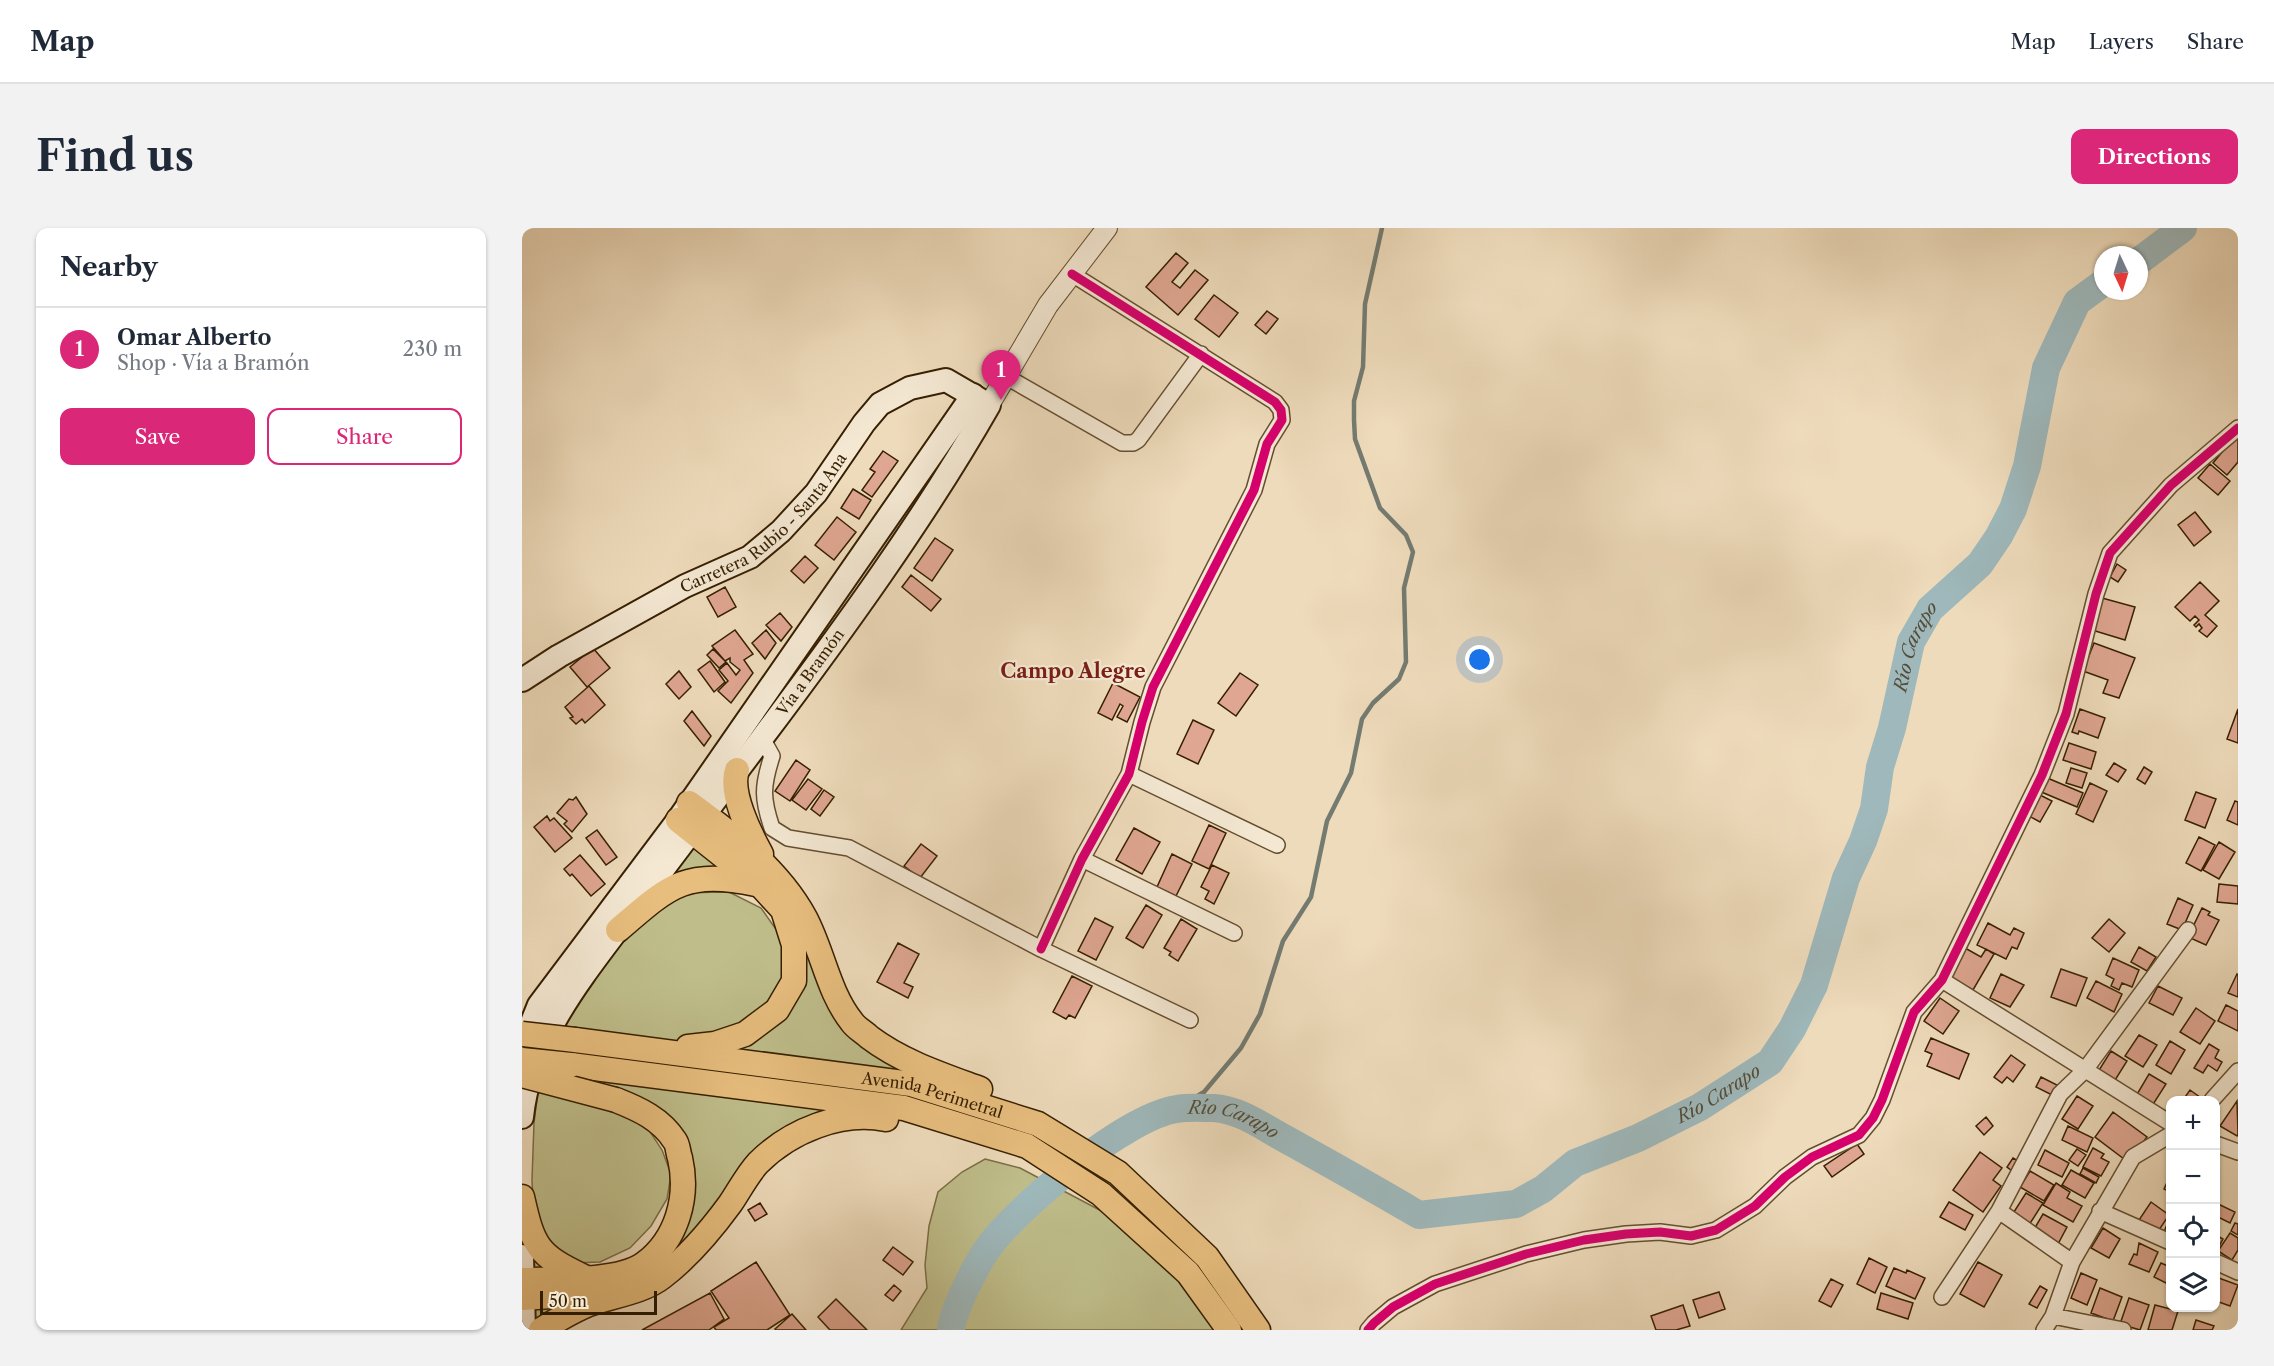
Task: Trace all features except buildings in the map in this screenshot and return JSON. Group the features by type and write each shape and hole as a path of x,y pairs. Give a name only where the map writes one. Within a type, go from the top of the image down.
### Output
{"main road":[{"name":"Carretera Rubio - Santa Ana","path":"522,680 559,656 675,592 750,557 780,531 816,493 864,423 880,404 910,388 946,380 981,400"},
{"name":"Vía a Bramón","path":"522,1047 539,1005 691,817 737,770 862,599 954,465 981,400"},
{"name":"Vía a Bramón","path":"522,1117 524,1091 555,1016 618,930 691,817 981,400"},
{"path":"574,1040 676,1048 715,1044 745,1034 777,1010 794,981 794,945 783,910 765,878 749,832 739,799 735,776 737,770"},
{"path":"691,817 765,878 805,918 837,999 853,1024 901,1058 1005,1098 1038,1124"},
{"path":"618,930 668,889 693,879 765,878"},
{"name":"Avenida Perimetral","path":"522,1034 911,1084 1038,1124 1118,1173 1207,1257 1258,1330"},
{"name":"Avenida Perimetral","path":"522,1060 904,1108 1027,1146 1101,1194 1188,1273 1229,1330"},
{"path":"522,1075 616,1100 648,1113 676,1142 684,1176 682,1204 669,1239 643,1265 609,1277 522,1280"},
{"path":"541,1330 561,1317 589,1304 629,1292 660,1279 688,1253 728,1207 758,1164 795,1134 837,1119 877,1117 1027,1146"},
{"path":"522,1197 530,1233 541,1250 559,1265 586,1278"},
{"path":"522,1256 524,1330"},
{"path":"522,1298 629,1292"}],"street":[{"name":"Vía a Bramón","path":"981,400 1005,376 1048,305 1107,228"},
{"path":"1041,949 1082,859 1129,774 1153,687 1254,490 1267,444 1282,420 1281,410 1275,402 1072,274"},
{"path":"1005,376 1122,443 1129,444 1138,440 1201,354"},
{"path":"1368,1330 1393,1307 1434,1284 1526,1254 1584,1240 1626,1234 1660,1232 1691,1236 1716,1230 1755,1206 1785,1177 1812,1157 1859,1135 1873,1118 1882,1100 1914,1012 1942,980 2042,775 2066,714 2096,594 2110,553 2171,485 2238,428"},
{"path":"762,738 772,756 765,777 763,802 772,828 788,838 849,848 1041,949 1190,1020"},
{"path":"1129,774 1277,845"},
{"path":"1082,859 1234,933"},
{"path":"1942,1297 1999,1211 2060,1094 2085,1070 2188,930"},
{"path":"1942,980 2166,1121"},
{"path":"2216,1096 2238,1071"},
{"path":"2044,1330 2053,1316 2072,1262 2133,1156 2166,1137"},
{"path":"2220,1145 2238,1152"},
{"path":"1999,1211 2072,1262"},
{"path":"2100,1211 2166,1240"},
{"path":"2220,1264 2238,1272"},
{"path":"2053,1316 2123,1330"}],"shaded area":[{"path":"707,824 780,885 829,1001 932,1079 710,1057 750,1045 787,1016 803,982 765,884 661,887"},
{"path":"729,892 761,908 780,935 788,964 779,991 754,1018 703,1040 602,1044 561,1025 585,988 615,949 649,915 688,894"},
{"path":"552,1061 850,1097 809,1121 662,1270 533,1330 526,1245 582,1281 657,1248 687,1178 652,1106"},
{"path":"540,1075 647,1127 662,1150 671,1174 667,1199 651,1226 630,1248 600,1262 572,1263 551,1249 534,1222 532,1180 534,1123"},
{"path":"985,1159 1020,1168 1111,1216 1160,1256 1228,1330 901,1330 927,1288 925,1265 929,1226 938,1192 962,1172"}],"waterway":[{"path":"1176,1109 1204,1092 1241,1048 1260,1014 1283,941 1311,897 1327,821 1351,773 1362,719 1373,703 1399,679 1406,662 1404,588 1413,552 1406,535 1380,508 1355,439 1354,401 1363,367 1365,304 1382,228"},
{"name":"Río Carapo","path":"2148,254 2183,228"},
{"name":"Río Carapo","path":"951,1330 960,1300 972,1276 983,1255 1003,1230 1075,1165 1103,1145 1156,1115 1177,1109 1195,1108 1223,1109 1240,1115 1419,1215 1516,1204 1543,1189 1575,1163 1638,1138 1700,1107 1770,1062 1792,1029 1814,985 1846,878 1863,841 1874,809 1880,767 1892,728 1911,642 1930,609 1980,564 1999,536 2013,509 2027,466 2046,368 2077,302 2094,290"}],"cycle path":[{"path":"1041,949 1082,859 1129,774 1153,687 1254,490 1267,444 1282,420 1281,410 1275,402 1072,274"},
{"path":"1368,1330 1393,1307 1435,1284 1526,1254 1584,1240 1626,1234 1660,1232 1691,1236 1716,1230 1755,1206 1785,1177 1812,1157 1859,1135 1873,1118 1882,1100 1914,1012 1942,980 2042,775 2066,714 2096,594 2110,553 2171,485 2238,428"}],"place":[{"name":"Omar Alberto","path":"1001,400"}],"district":[{"name":"Campo Alegre","path":"1073,671"}]}
